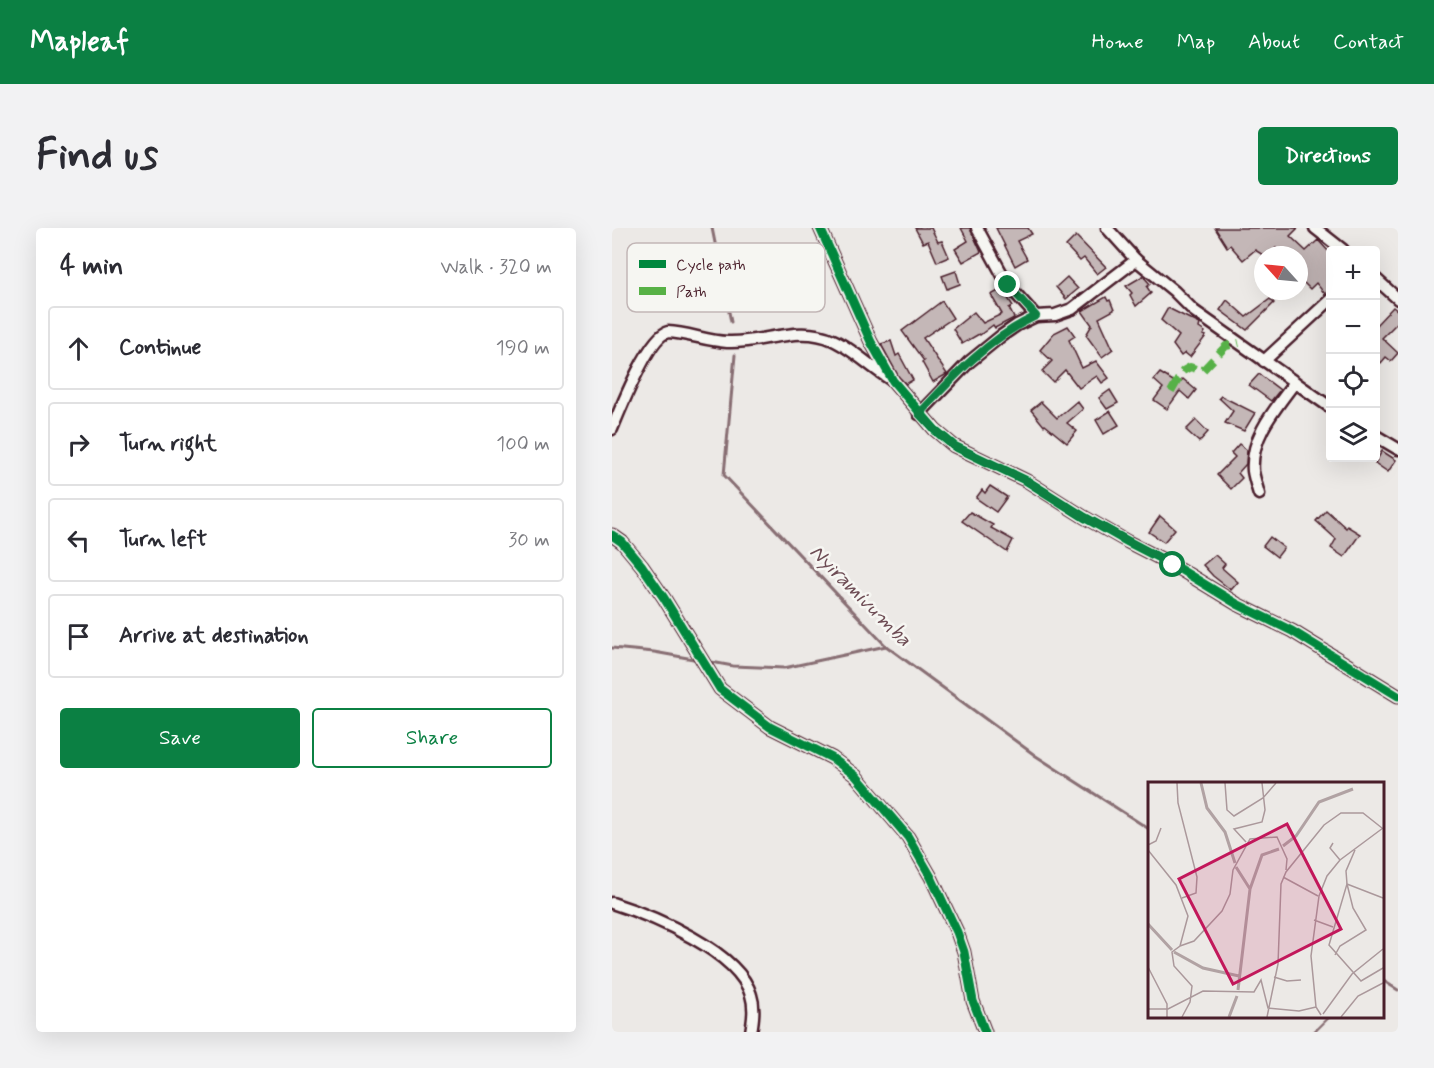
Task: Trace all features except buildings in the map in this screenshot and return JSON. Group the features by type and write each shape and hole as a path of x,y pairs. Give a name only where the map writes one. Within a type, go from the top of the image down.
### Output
{"street":[{"path":"820,228 871,342 893,381 919,414 954,446 1027,481 1093,522 1173,565 1238,604 1292,630 1398,696"},
{"path":"977,228 1008,285 1036,316"},
{"path":"1107,228 1136,260 1202,317 1326,404"},
{"path":"1315,228 1338,246"},
{"path":"919,414 969,362 1017,325 1036,316 1055,315 1072,309 1136,260"},
{"path":"1380,283 1398,299"},
{"path":"1264,360 1326,304"},
{"path":"612,429 650,349 662,333 668,332 728,342 785,335 820,336 840,344 893,381"},
{"path":"1259,494 1253,470 1256,445 1263,426 1295,382"},
{"path":"1380,438 1398,449"},
{"path":"612,535 622,542 642,566 720,689 770,727 832,758 856,776 908,837 931,877 957,932 964,952 972,1001 985,1032"},
{"path":"612,903 657,920 726,959 743,978 752,996 754,1018 751,1032"}],"waterway":[{"name":"Nyiramivumba","path":"712,228 715,243"},
{"name":"Nyiramivumba","path":"729,312 731,322"},
{"name":"Nyiramivumba","path":"735,355 724,475 886,646 1036,756 1148,828"},
{"path":"706,661 733,666 784,668 886,646"},
{"path":"612,648 699,660"},
{"name":"Nyiramivumba","path":"1383,981 1398,990"},
{"path":"1314,1032 1329,1017"}],"marked path":[{"path":"1171,392 1183,371 1190,367 1202,371 1226,346 1239,343"}],"cycle path":[{"path":"820,228 871,342 893,381 935,430 954,446 1027,481 1084,517 1173,565 1237,604 1292,631 1398,696"},
{"path":"612,535 622,542 642,566 720,689 770,727 832,758 856,776 908,837 931,877 957,932 964,952 973,1001 985,1032"}],"route":[{"path":"1008,285 1036,316 1017,325 969,362 919,414 954,446 1027,481 1084,517 1173,565"}]}
